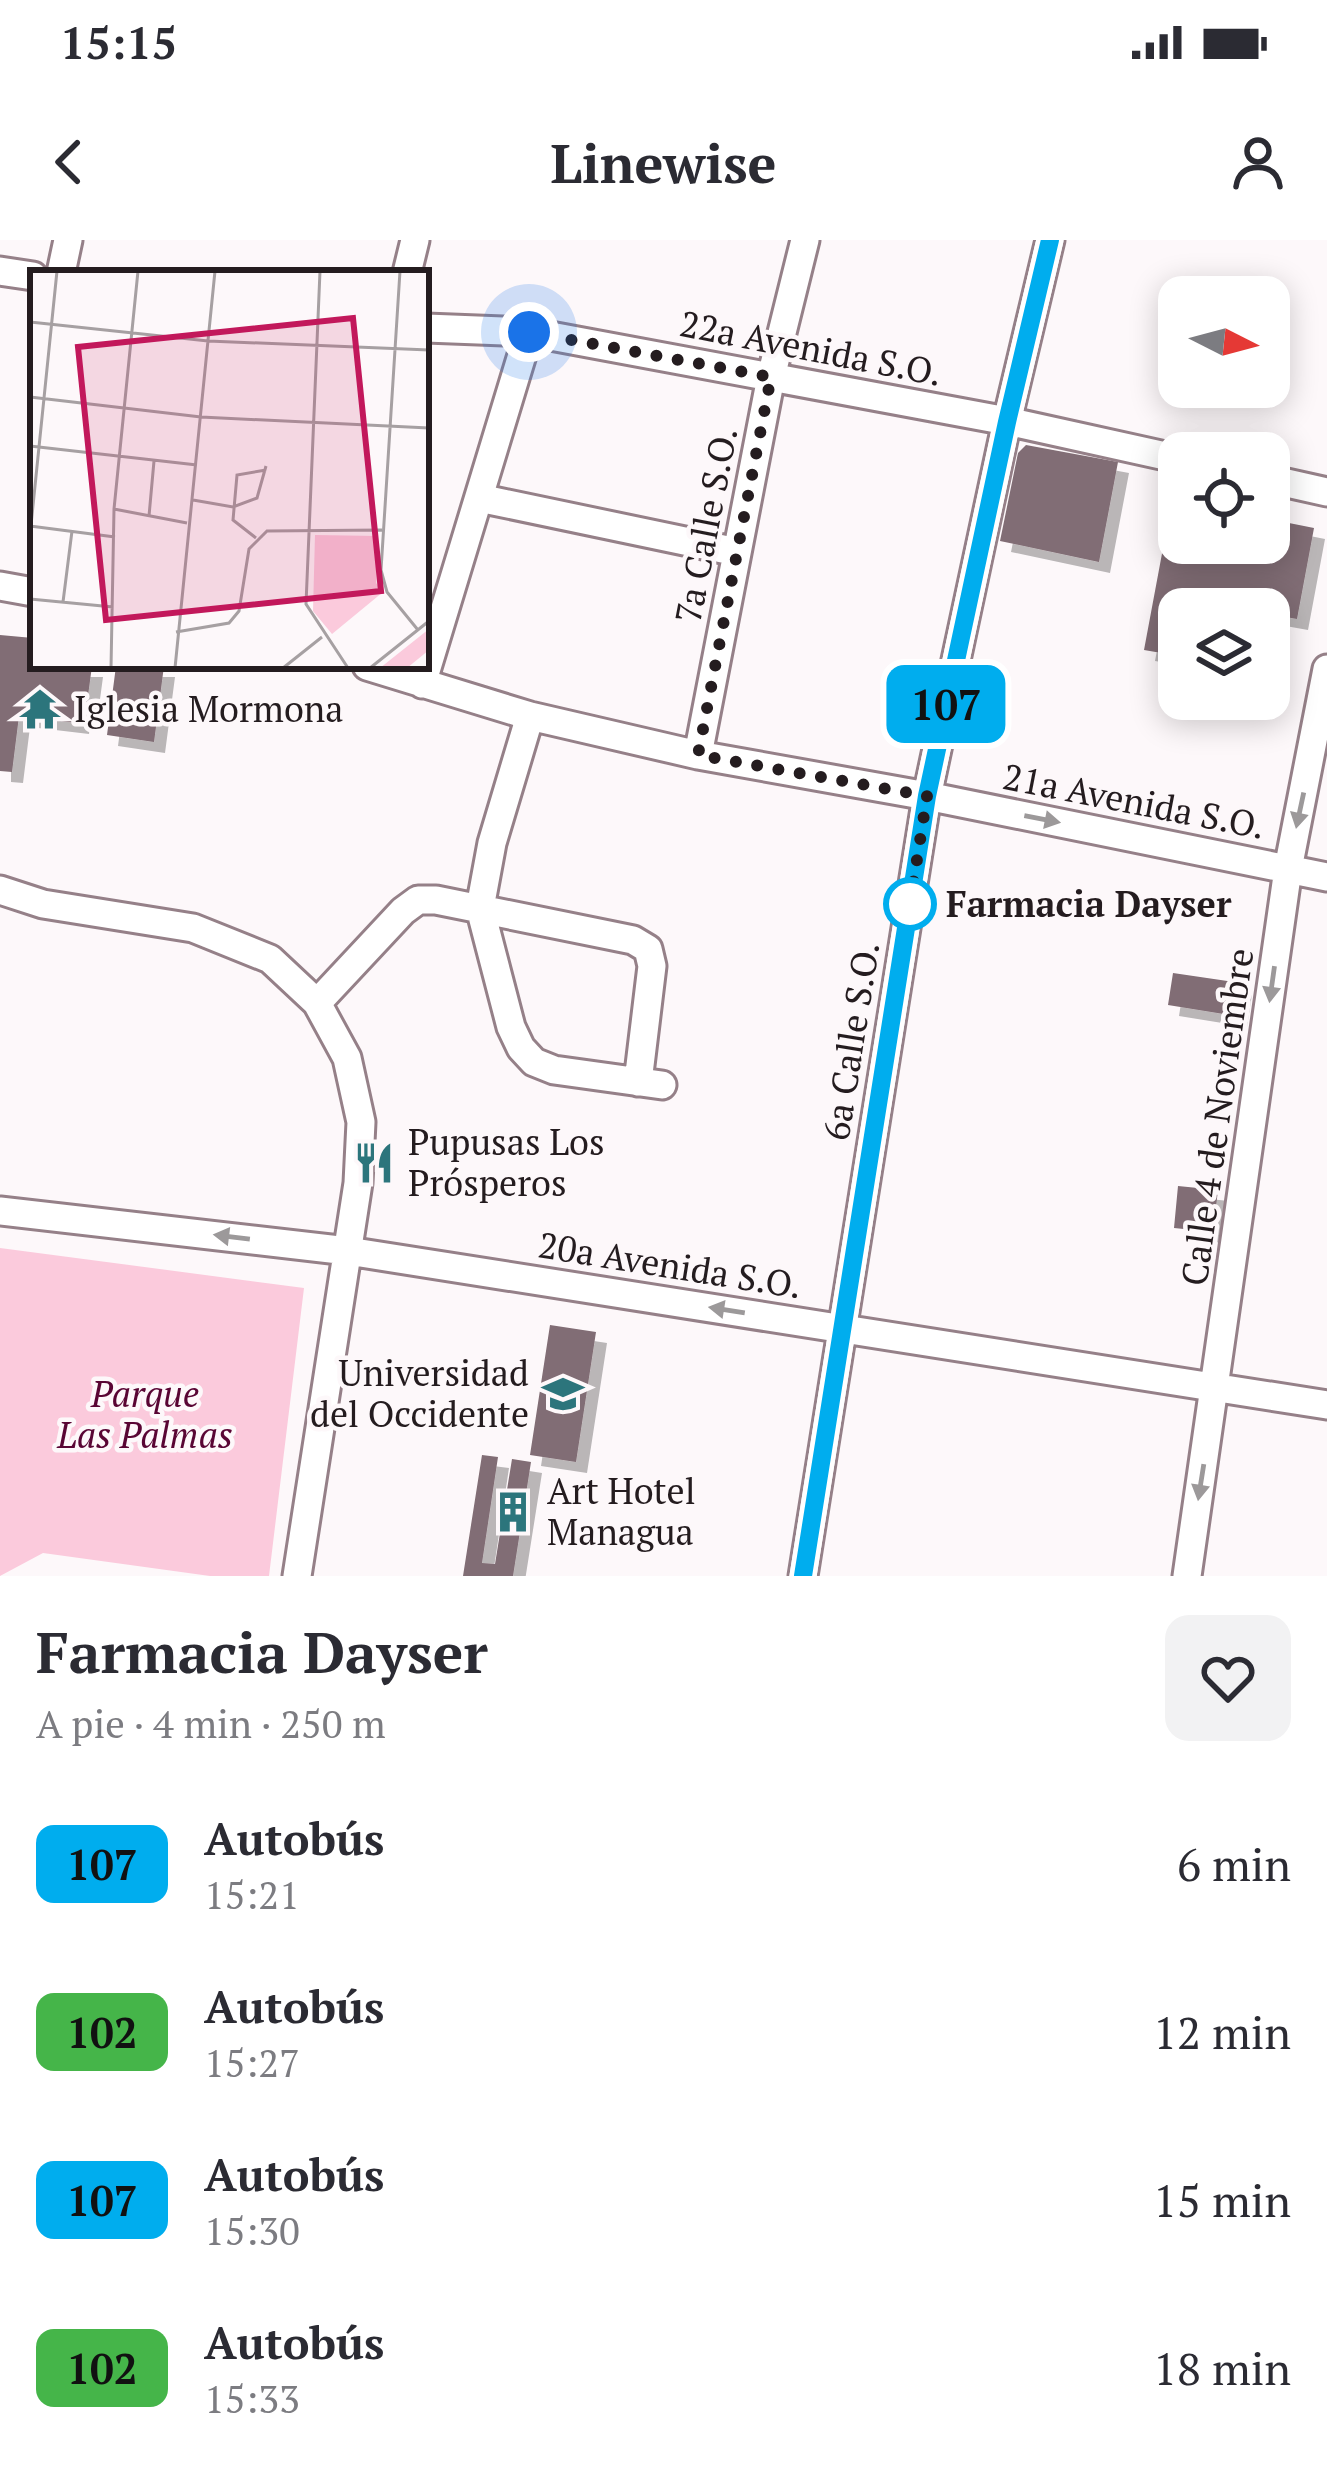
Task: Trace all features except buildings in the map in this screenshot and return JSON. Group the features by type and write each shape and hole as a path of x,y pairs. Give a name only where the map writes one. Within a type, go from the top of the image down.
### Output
{"street":[{"path":"62,270 68,240"},
{"path":"408,270 415,240"},
{"name":"7a Calle S.O.","path":"698,755 771,377 805,240"},
{"name":"6a Calle S.O.","path":"803,1576 927,796 1050,240"},
{"path":"0,271 30,276"},
{"name":"22a Avenida S.O.","path":"429,328 529,332 1158,454"},
{"path":"429,661 529,332"},
{"path":"1290,484 1327,492"},
{"path":"479,498 737,552"},
{"path":"0,586 30,591"},
{"name":"21a Avenida S.O.","path":"376,669 530,716 698,755 1327,877"},
{"path":"422,684 427,669"},
{"name":"Calle 4 de Noviembre","path":"1187,1576 1288,868 1327,669"},
{"path":"317,1003 418,900 480,908 633,940 648,949 652,966 650,1083 554,1070 534,1062 520,1048 511,1027 480,908 492,843 530,716"},
{"path":"0,890 43,904 193,928 270,959 317,1003 347,1058 361,1122 358,1183 297,1576"},
{"name":"20a Avenida S.O.","path":"0,1211 348,1251 1327,1406"}],"green space":[{"name":"Parque Las Palmas","path":"0,1248 304,1288 269,1576 210,1576 43,1553 0,1576"}],"bus line":[{"name":"107","path":"803,1576 927,796 1050,240"}],"place":[{"name":"Iglesia Mormona","path":"40,709"},
{"name":"Farmacia Dayser","path":"910,904"},
{"name":"Pupusas Los Prósperos","path":"374,1163"},
{"name":"Universidad del Occidente","path":"563,1394"},
{"name":"Art Hotel Managua","path":"513,1512"}],"route":[{"path":"529,332 771,377 698,755 927,796 910,904"}]}
